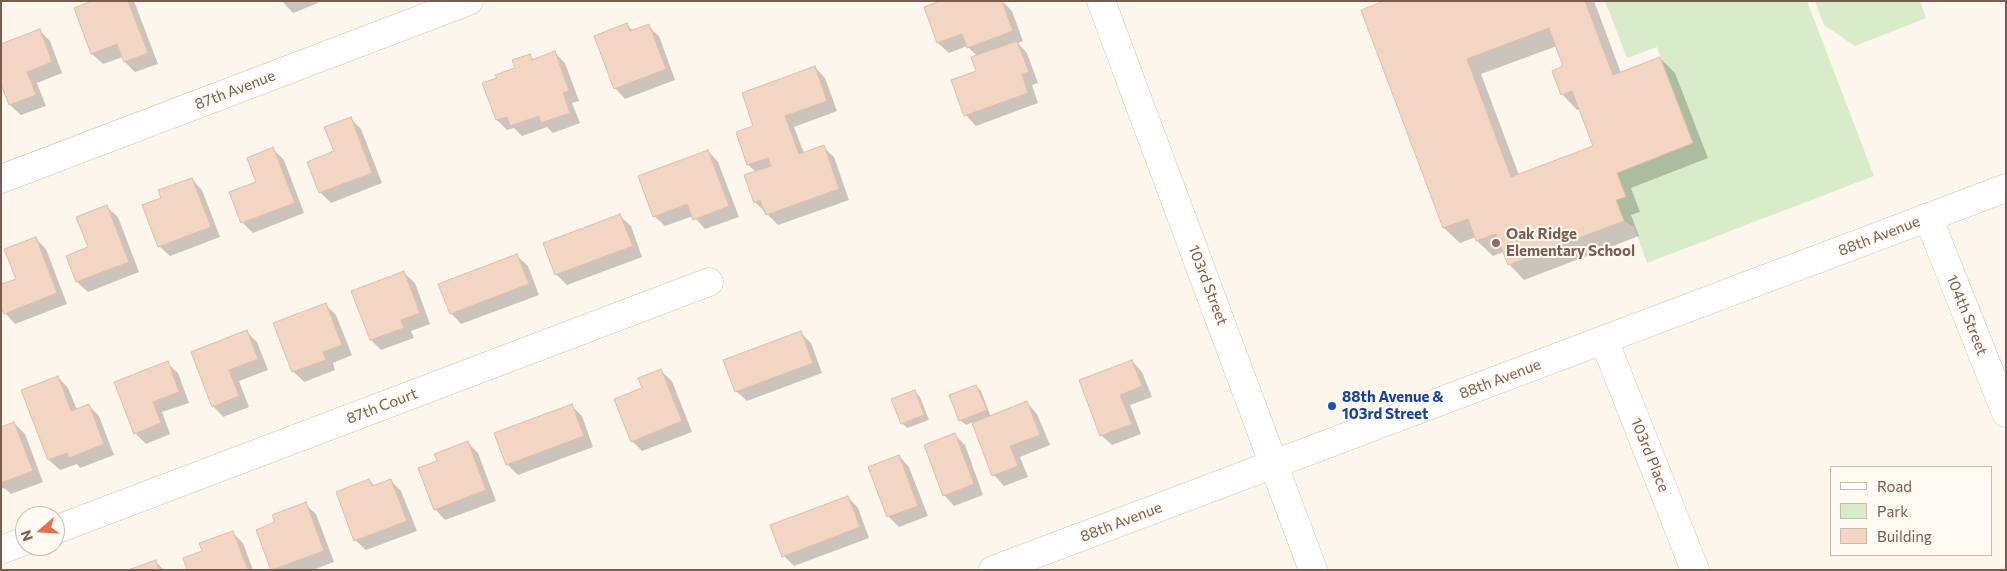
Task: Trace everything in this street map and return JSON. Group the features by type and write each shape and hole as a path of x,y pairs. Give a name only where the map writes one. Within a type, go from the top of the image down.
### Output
{"street":[{"name":"87th Avenue","path":"1,179 469,1"},
{"name":"103rd Street","path":"1101,1 1313,570"},
{"name":"88th Avenue","path":"993,570 2006,188"},
{"name":"104th Street","path":"1928,218 2006,413"},
{"name":"87th Court","path":"65,526 709,282"},
{"name":"103rd Place","path":"1604,340 1695,570"},
{"path":"1,550 15,545"}],"green space":[{"path":"1605,1 1807,1 1874,176 1647,263 1634,227 1624,221 1616,200 1625,196 1617,173 1693,143 1657,47 1627,58"},
{"path":"1815,1 1920,1 1926,18 1855,46 1824,25"}],"building":[{"path":"92,1 128,1 148,53 124,62 117,44 91,54 74,8"},
{"path":"940,1 1002,1 1013,31 967,48 962,34 937,43 924,7"},
{"path":"1384,1 1585,1 1613,75 1660,57 1693,143 1617,173 1626,197 1616,200 1624,221 1508,265 1496,234 1476,241 1468,219 1443,228 1361,10","holes":["1549,28 1563,66 1552,71 1561,95 1572,91 1593,146 1511,177 1467,59"]},
{"path":"627,23 630,31 649,24 666,69 614,89 594,36"},
{"path":"40,29 52,62 27,72 36,95 9,105 1,84 1,44"},
{"path":"1017,41 1029,72 1022,74 1028,93 964,116 951,80 976,71 971,57"},
{"path":"555,51 569,91 563,93 570,113 541,123 539,116 510,126 507,117 496,120 482,83 497,78 495,75 515,68 512,60 530,54 532,60"},
{"path":"815,66 827,101 785,116 799,154 824,145 839,189 766,215 760,200 754,203 744,175 771,166 768,158 747,165 736,132 753,126 742,93"},
{"path":"351,117 372,173 319,193 307,162 334,151 324,127"},
{"path":"273,147 295,203 241,223 229,192 256,182 247,158"},
{"path":"708,150 729,206 693,220 687,204 653,217 638,176"},
{"path":"192,178 211,227 158,247 142,205 161,198 158,190"},
{"path":"107,205 129,262 76,282 66,256 88,247 76,217"},
{"path":"620,214 633,246 555,275 543,243"},
{"path":"36,237 57,293 4,314 1,307 1,284 16,279 4,249"},
{"path":"517,254 529,284 450,314 438,284"},
{"path":"404,271 420,313 401,320 404,328 370,340 351,291"},
{"path":"326,303 342,345 323,352 326,360 292,372 273,323"},
{"path":"247,330 258,359 229,370 239,396 212,407 191,352"},
{"path":"801,331 813,363 735,392 723,360"},
{"path":"1132,360 1142,386 1120,395 1132,424 1100,436 1079,380"},
{"path":"168,361 179,392 153,402 161,423 134,434 114,382"},
{"path":"661,369 682,421 631,442 614,399 642,388 638,378"},
{"path":"58,376 71,411 89,404 104,444 69,458 67,453 48,460 21,390"},
{"path":"976,385 987,410 959,421 949,395"},
{"path":"915,390 924,415 901,424 891,399"},
{"path":"1027,401 1040,435 1010,446 1018,466 992,476 972,423"},
{"path":"572,404 584,436 506,465 494,433"},
{"path":"14,422 33,471 1,483 1,427"},
{"path":"955,433 974,484 943,496 924,445"},
{"path":"468,441 486,490 434,510 418,468 437,461 434,454"},
{"path":"899,455 918,506 887,517 868,467"},
{"path":"369,479 372,486 391,479 407,521 354,541 336,492"},
{"path":"848,496 860,527 782,557 770,525"},
{"path":"306,502 324,551 271,570 256,530 275,522 272,515"},
{"path":"233,531 248,570 187,570 183,558 202,551 199,543"},
{"path":"156,560 159,570 128,570"}],"place":[{"name":"Oak Ridge Elementary School","path":"1496,243"},
{"name":"88th Avenue & 103rd Street","path":"1332,406"}]}
